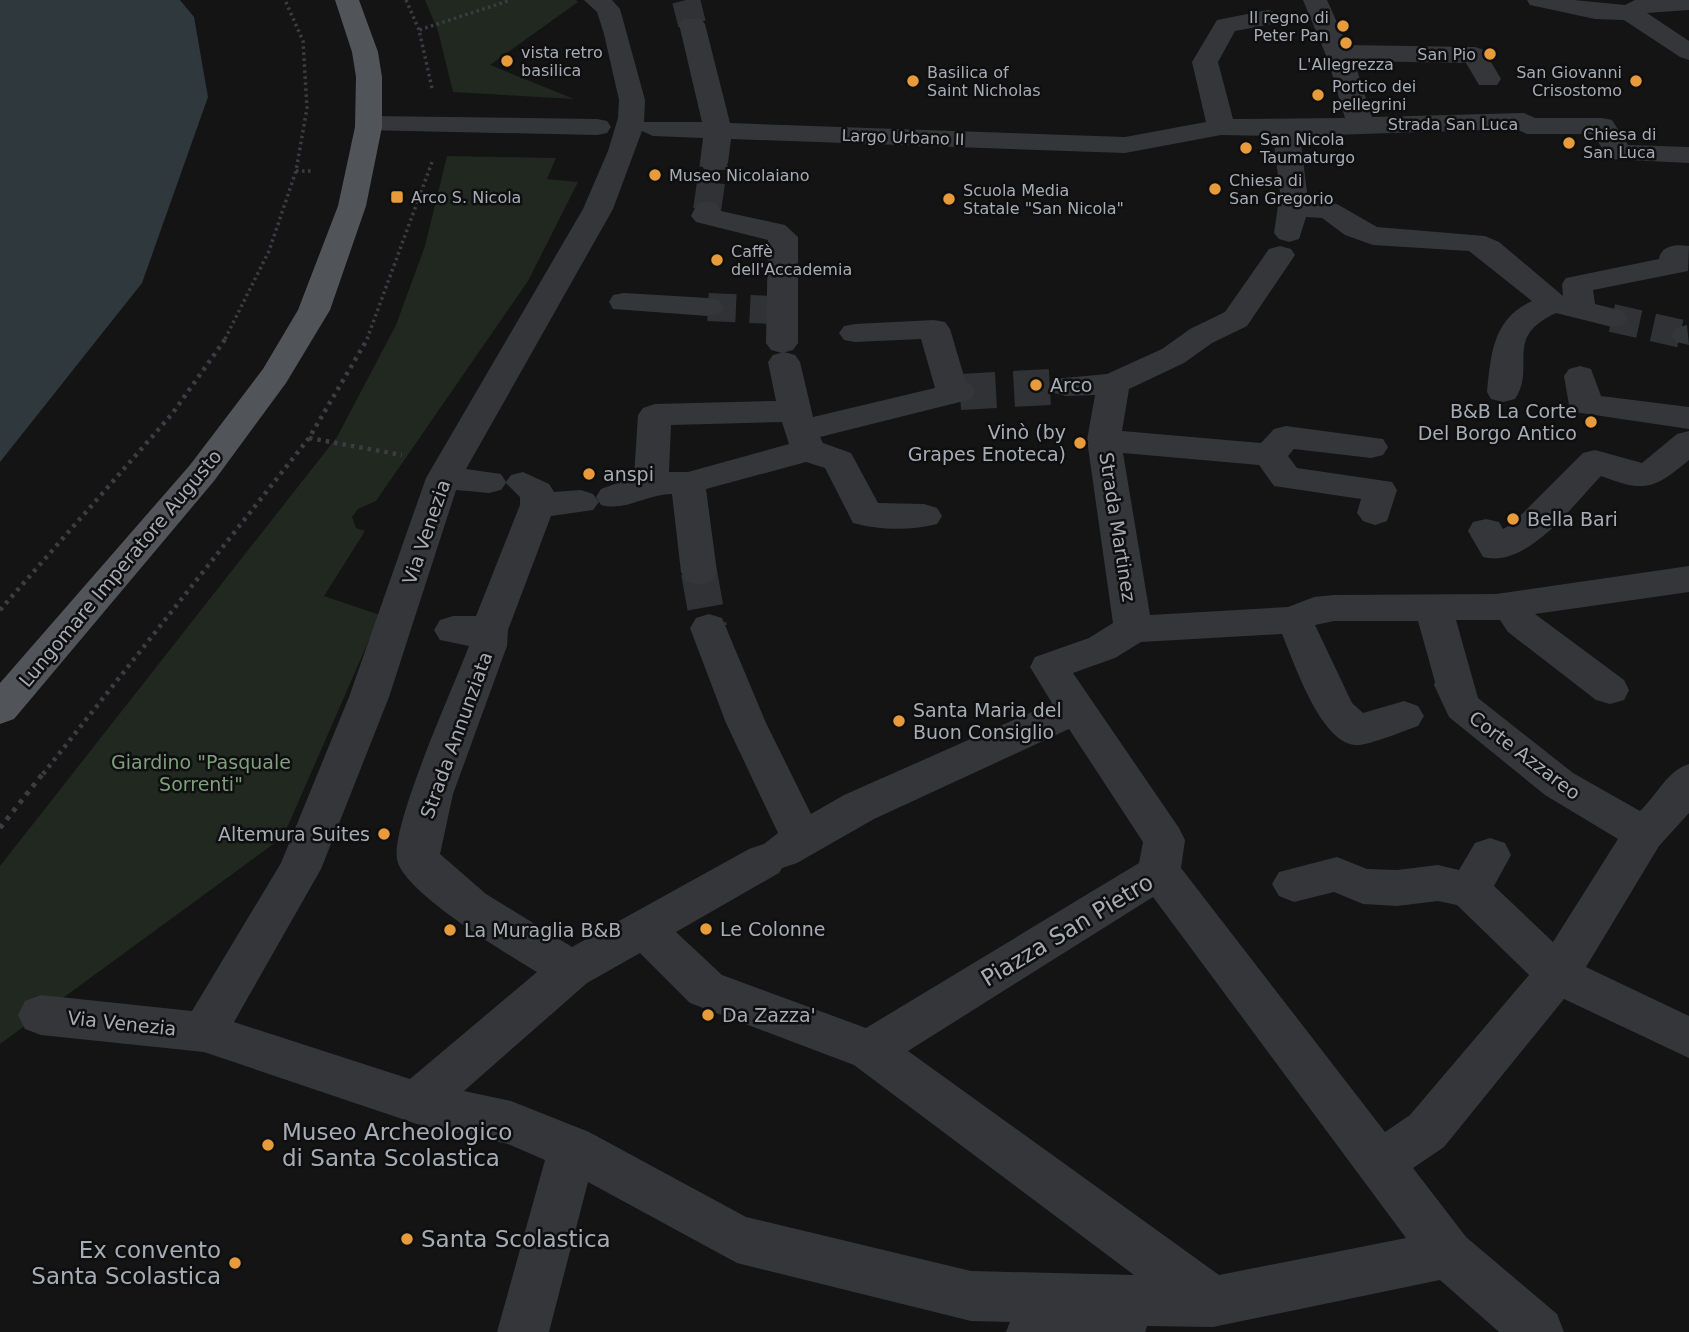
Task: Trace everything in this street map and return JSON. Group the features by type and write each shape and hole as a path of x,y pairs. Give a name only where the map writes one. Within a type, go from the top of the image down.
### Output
{"main road":[{"name":"Lungomare Imperatore Augusto","path":"0,709 187,494 260,397 313,311 342,237 362,169 371,124 362,34 347,0"}],"street":[{"name":"Via Venezia","path":"204,1032 439,630 422,533 443,478 598,209 622,151 632,118 632,100 617,34 608,9 596,0"},
{"path":"1539,0 1595,12 1630,13 1644,5 1682,1"},
{"path":"1316,12 1338,53 1361,125"},
{"path":"1630,13 1689,52"},
{"path":"1221,127 1205,61 1226,25 1268,18"},
{"path":"692,24 718,130 713,163"},
{"path":"1338,53 1475,55 1488,79"},
{"name":"Strada San Luca","path":"1221,127 1285,128 1524,121 1527,126 1602,126 1619,153 1689,155"},
{"path":"371,124 597,127"},
{"name":"Largo Urbano II","path":"653,128 1087,144 1126,158 1221,127"},
{"path":"1066,386 1113,384 1173,356 1201,336 1236,319 1288,233 1296,172 1285,128"},
{"path":"707,210 706,216 775,232 783,237 778,311 783,352 801,430"},
{"path":"1288,233 1327,210 1341,216 1355,229 1373,236 1475,242 1488,248 1567,306 1612,318"},
{"path":"1567,306 1577,284 1662,269 1677,265 1673,257 1679,253 1689,255"},
{"path":"624,302 708,307"},
{"path":"1503,392 1510,332 1528,313 1567,306"},
{"path":"439,630 531,494 597,500 651,483 688,483 801,430 956,392 934,329 855,333"},
{"path":"1580,376 1586,405 1689,418"},
{"name":"Strada Martinez","path":"1113,384 1104,440 1133,629"},
{"path":"651,483 655,415 801,430 839,461 866,515 924,516"},
{"path":"1269,455 1286,437 1371,447"},
{"path":"1104,440 1269,455 1286,478 1380,490 1375,513"},
{"path":"1486,531 1496,548 1525,533 1571,490 1595,461 1627,473 1649,475 1689,442"},
{"path":"443,478 489,482"},
{"path":"688,483 699,572"},
{"path":"1159,872 1164,840 1079,708 1049,667 1102,648 1133,629 1294,620 1314,610 1334,608 1510,605 1689,579"},
{"path":"1510,605 1521,623 1611,690"},
{"name":"Corte Azzareo","path":"1433,606 1455,682 1452,685 1462,707 1559,785 1673,809"},
{"path":"1294,620 1337,712 1356,730 1404,716"},
{"path":"709,628 746,723 782,851"},
{"name":"Strada Annunziata","path":"439,630 488,646 432,794 421,833 418,859 434,878 465,902 571,970"},
{"path":"416,1103 571,970 859,807 1079,708"},
{"path":"1378,1164 1427,1131 1557,974 1673,809"},
{"name":"Piazza San Pietro","path":"870,1050 1159,872 1448,1254 1538,1332"},
{"path":"1294,884 1337,874 1363,886 1397,888 1438,883 1480,872 1557,974 1689,1038"},
{"path":"644,929 706,989 870,1050 1213,1302"},
{"name":"Via Venezia","path":"41,1015 204,1032 416,1103 511,1123 572,1148"},
{"path":"523,1332 572,1148 737,1239 971,1296 1213,1302"},
{"path":"1032,1332 1213,1302 1448,1254"}],"path":[{"path":"0,610 155,434 222,345 269,251 296,171 307,108 303,41 285,0"},
{"path":"405,0 419,30 434,96"},
{"path":"419,30 511,0"},
{"path":"296,171 311,170"},
{"path":"309,438 402,455"}],"green space":[{"path":"425,0 576,0 578,2 490,65 574,99 453,92 438,31"},
{"name":"Giardino \"Pasquale Sorrenti\"","path":"447,156 556,158 547,179 578,182 528,281 376,501 358,509 352,517 356,528 365,531 324,596 380,615 283,837 0,1044 0,866 337,437 396,325 425,246"}],"shaded area":[{"path":"0,0 180,0 194,17 208,97 142,283 0,462"}],"tunnel":[{"path":"686,0 692,24"},
{"path":"707,210 714,163"},
{"path":"708,307 774,310"},
{"path":"1612,318 1687,335"},
{"path":"960,392 1066,386"},
{"path":"699,572 709,628"}],"place":[{"name":"Il regno di Peter Pan","path":"1343,26"},
{"name":"L'Allegrezza","path":"1346,43"},
{"name":"San Pio","path":"1490,54"},
{"name":"vista retro basilica","path":"507,61"},
{"name":"Basilica of Saint Nicholas","path":"913,81"},
{"name":"San Giovanni Crisostomo","path":"1636,81"},
{"name":"Portico dei pellegrini","path":"1318,95"},
{"name":"Chiesa di San Luca","path":"1569,143"},
{"name":"San Nicola Taumaturgo","path":"1246,148"},
{"name":"Museo Nicolaiano","path":"655,175"},
{"name":"Chiesa di San Gregorio","path":"1215,189"},
{"name":"Arco S. Nicola","path":"397,197"},
{"name":"Scuola Media Statale \"San Nicola\"","path":"949,199"},
{"name":"Caffè dell'Accademia","path":"717,260"},
{"name":"Arco","path":"1036,385"},
{"name":"B&B La Corte Del Borgo Antico","path":"1591,422"},
{"name":"Vinò (by Grapes Enoteca)","path":"1080,443"},
{"name":"anspi","path":"589,474"},
{"name":"Bella Bari","path":"1513,519"},
{"name":"Santa Maria del Buon Consiglio","path":"899,721"},
{"name":"Altemura Suites","path":"384,834"},
{"name":"Le Colonne","path":"706,929"},
{"name":"La Muraglia B&B","path":"450,930"},
{"name":"Da Zazza'","path":"708,1015"},
{"name":"Museo Archeologico di Santa Scolastica","path":"268,1145"},
{"name":"Santa Scolastica","path":"407,1239"},
{"name":"Ex convento Santa Scolastica","path":"235,1263"}]}
